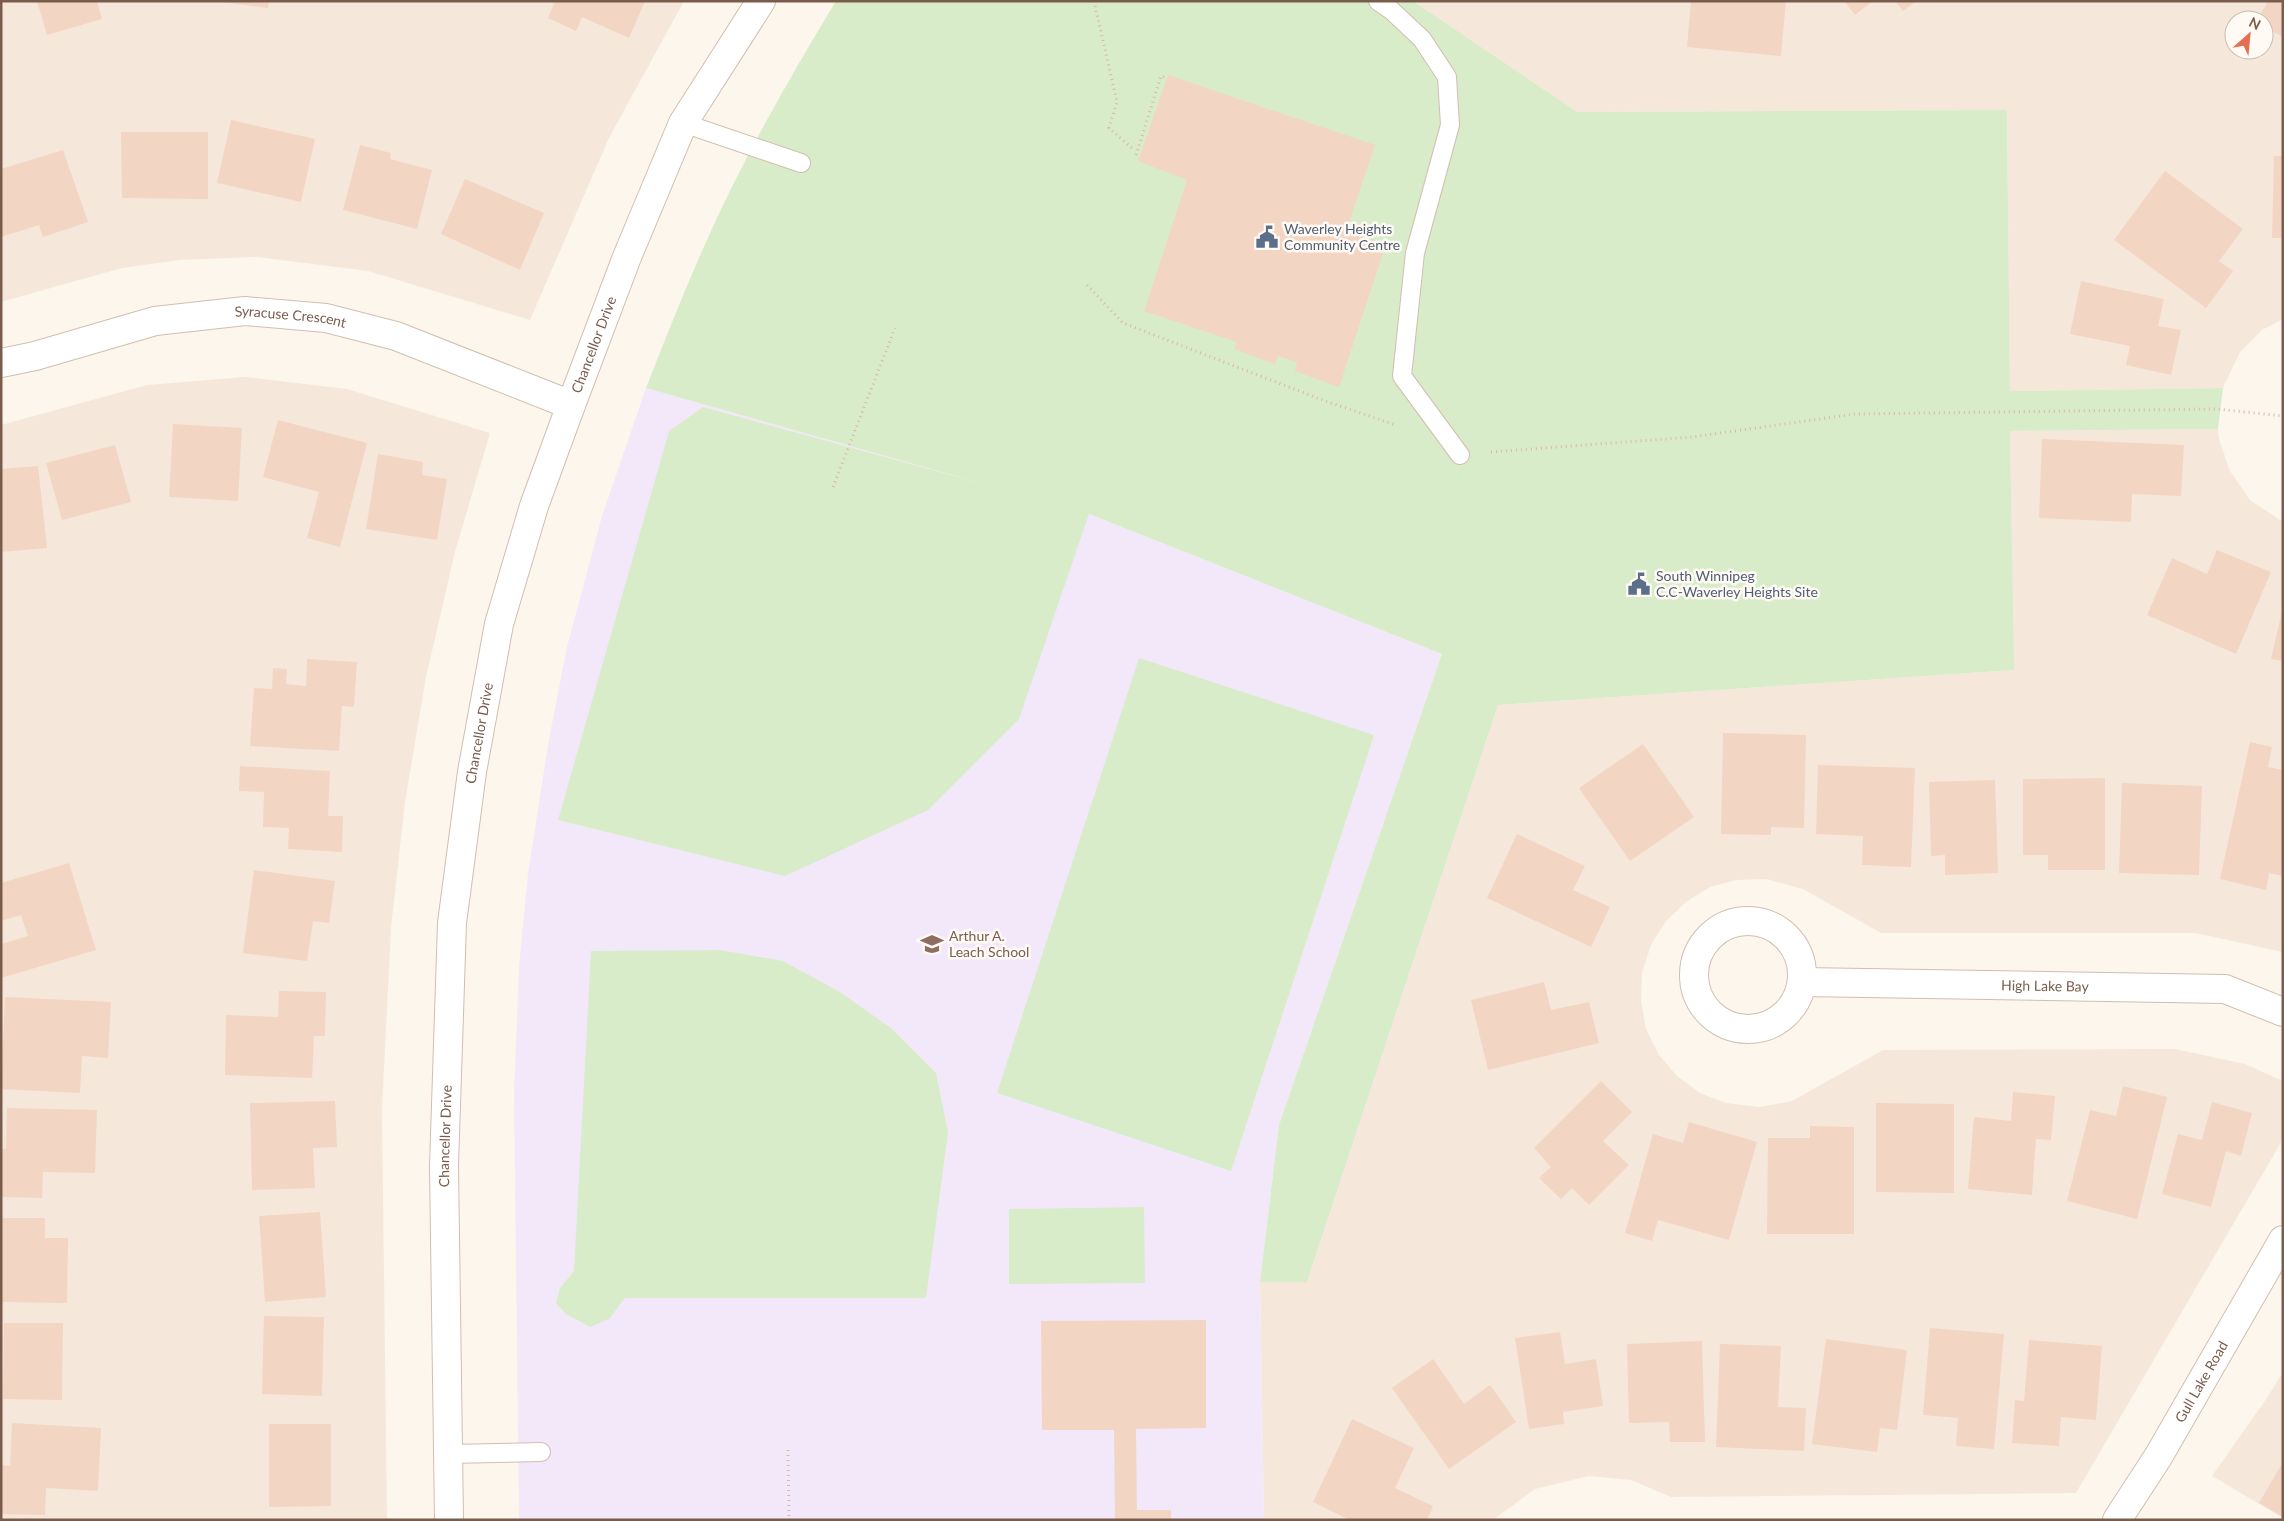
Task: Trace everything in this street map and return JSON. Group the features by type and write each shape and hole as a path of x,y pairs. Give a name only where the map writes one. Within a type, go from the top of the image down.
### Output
{"street":[{"name":"Chancellor Drive","path":"449,1520 444,1166 452,923 472,772 499,624 534,506 571,405 628,257 683,123 761,1"},
{"name":"Syracuse Crescent","path":"1,363 35,356 155,320 245,312 326,318 396,336 571,405"},
{"name":"High Lake Bay","path":"1803,982 2225,989 2283,1012"},
{"name":"Gull Lake Road","path":"2117,1520 2158,1457 2283,1240"}],"lane":[{"path":"1378,1 1392,10 1422,39 1447,77 1450,125 1415,253 1402,376 1460,455"},
{"path":"683,123 800,163"},
{"path":"448,1454 540,1452"}],"path":[{"path":"1094,1 1117,102 1109,128 1133,149"},
{"path":"1136,155 1161,76 1166,78"},
{"path":"1086,285 1123,323 1325,401 1400,427"},
{"path":"833,487 896,328"},
{"path":"1460,455 1692,437 1855,414 2218,409 2283,416"},
{"path":"788,1450 788,1520"}],"shaded area":[{"path":"1,1 684,1 609,138 530,320 368,271 257,257 180,260 122,268 1,302"},
{"path":"1413,1 2283,1 2283,319 2262,330 2240,352 2223,388 2010,391 2007,110 1576,112"},
{"path":"245,377 347,389 490,433 455,552 426,677 405,802 391,928 382,1109 387,1520 1,1520 1,425 147,385"},
{"name":"Arthur A. Leach School","path":"646,388 1089,514 1442,654 1279,1125 1260,1282 1264,1520 519,1520 514,1093 519,967 528,874 549,739 567,647 602,516"},
{"path":"2218,429 2219,439 2230,471 2250,500 2283,522 2283,952 2195,933 1881,933 1803,889 1766,879 1737,880 1710,887 1686,902 1666,921 1651,945 1642,973 1641,1001 1646,1029 1659,1055 1677,1076 1700,1093 1726,1103 1760,1107 1792,1101 1883,1050 2175,1049 2245,1064 2283,1081 2283,1139 2076,1493 1671,1497 1631,1480 1589,1476 1535,1489 1493,1520 1264,1520 1260,1282 1307,1282 1498,705 2013,670 2010,431"},
{"path":"2283,1372 2283,1518 2212,1476"}],"green space":[{"name":"South Winnipeg C.C-Waverley Heights Site","path":"836,1 1413,1 1577,112 2007,110 2010,391 2223,388 2218,429 2010,431 2014,670 1498,705 1307,1282 1260,1282 1279,1125 1442,654 1089,514 1019,719 928,810 785,876 558,820 669,431 703,407 991,486 646,388 673,319 732,187 782,93"},
{"path":"1139,658 1374,735 1231,1171 997,1093"},
{"path":"720,950 783,961 840,992 891,1028 936,1073 948,1132 926,1298 625,1298 609,1319 590,1327 566,1314 556,1303 560,1288 574,1271 591,951"},
{"path":"1144,1207 1145,1283 1009,1284 1009,1209"}],"building":[{"path":"37,1 97,1 102,19 47,35"},
{"path":"216,1 269,1 268,8"},
{"path":"555,1 645,1 629,38 582,17 576,31 548,18"},
{"path":"1691,1 1786,1 1781,56 1687,47"},
{"path":"1844,1 1873,1 1855,15"},
{"path":"1895,1 1916,1 1903,11"},
{"path":"2268,1 2283,1 2283,37 2274,32 2274,10 2263,10"},
{"name":"Waverley Heights Community Centre","path":"1168,75 1375,145 1346,231 1386,244 1339,387 1295,371 1297,362 1278,356 1275,364 1234,349 1237,342 1144,311 1187,180 1138,161"},
{"path":"231,120 315,139 301,202 217,183"},
{"path":"121,132 208,132 208,199 122,198"},
{"path":"360,145 391,153 390,159 432,170 417,229 343,210"},
{"path":"63,150 88,222 43,237 39,225 1,237 1,169"},
{"path":"2274,156 2283,156 2283,238 2272,238"},
{"path":"2165,171 2243,229 2219,261 2233,271 2206,308 2114,240"},
{"path":"465,179 544,213 520,270 441,234"},
{"path":"2081,281 2164,299 2158,326 2181,330 2171,375 2126,365 2130,346 2070,334"},
{"path":"278,420 367,443 340,547 307,538 319,492 263,477"},
{"path":"173,424 242,428 238,501 169,497"},
{"path":"2042,439 2184,445 2181,496 2132,494 2131,522 2039,518"},
{"path":"115,445 131,502 62,520 46,463"},
{"path":"378,454 423,462 422,475 447,479 437,540 366,529"},
{"path":"38,466 47,548 1,552 1,469"},
{"path":"2217,550 2271,572 2236,654 2147,615 2172,558 2207,574"},
{"path":"2283,611 2283,661 2271,659"},
{"path":"307,659 357,662 354,707 342,706 339,751 250,746 254,688 272,689 273,668 287,669 286,684 306,686"},
{"path":"1723,733 1806,735 1804,828 1771,827 1771,835 1721,834"},
{"path":"2250,742 2272,747 2268,767 2283,770 2283,876 2269,873 2266,890 2220,879"},
{"path":"1643,744 1694,817 1630,861 1579,788"},
{"path":"1818,765 1915,768 1911,867 1862,865 1863,836 1816,834"},
{"path":"240,766 330,771 328,816 343,816 342,852 288,849 289,828 263,827 264,792 239,791"},
{"path":"2105,778 2105,870 2048,870 2048,855 2023,855 2023,779"},
{"path":"1995,780 1998,873 1945,875 1945,855 1931,856 1929,782"},
{"path":"2122,783 2202,786 2199,875 2119,873"},
{"path":"1517,834 1585,866 1573,890 1610,907 1591,947 1487,898"},
{"path":"69,863 96,950 1,978 1,944 28,936 21,915 1,921 1,883"},
{"path":"254,870 335,881 329,923 313,921 307,961 243,953"},
{"path":"1544,982 1551,1010 1589,1002 1599,1043 1488,1070 1471,1000"},
{"path":"279,991 326,992 325,1036 314,1036 312,1078 225,1075 226,1015 278,1017"},
{"path":"5,997 111,1002 108,1058 82,1056 80,1093 1,1089"},
{"path":"1601,1081 1632,1112 1603,1141 1629,1165 1589,1205 1572,1188 1561,1199 1539,1178 1551,1167 1534,1148"},
{"path":"2123,1086 2167,1097 2137,1219 2067,1201 2090,1110 2116,1116"},
{"path":"2013,1092 2055,1096 2051,1140 2036,1139 2032,1195 1968,1189 1974,1117 2011,1121"},
{"path":"335,1101 337,1147 313,1148 315,1188 252,1190 250,1103"},
{"path":"2212,1102 2252,1113 2241,1156 2226,1151 2211,1207 2162,1194 2178,1134 2202,1140"},
{"path":"1876,1103 1954,1104 1954,1193 1876,1192"},
{"path":"7,1108 97,1110 95,1173 43,1172 42,1198 1,1197 1,1149 6,1149"},
{"path":"1689,1122 1757,1142 1729,1240 1658,1220 1652,1241 1625,1233 1653,1134 1683,1143"},
{"path":"1810,1126 1854,1127 1854,1234 1767,1234 1768,1138 1810,1138"},
{"path":"320,1212 326,1297 265,1302 259,1216"},
{"path":"1,1218 45,1218 45,1238 68,1238 67,1303 1,1302"},
{"path":"264,1316 324,1317 322,1396 262,1394"},
{"path":"1206,1320 1206,1428 1136,1429 1137,1510 1171,1510 1171,1520 1115,1520 1114,1430 1042,1430 1041,1321"},
{"path":"4,1323 63,1323 62,1400 3,1399"},
{"path":"1930,1328 2004,1334 1994,1449 1956,1446 1958,1418 1923,1415"},
{"path":"1560,1332 1565,1364 1596,1359 1603,1406 1563,1412 1564,1424 1529,1429 1515,1338"},
{"path":"1826,1339 1907,1350 1897,1430 1880,1428 1877,1452 1812,1444"},
{"path":"2029,1340 2102,1346 2096,1420 2061,1417 2059,1446 2012,1443 2015,1400 2024,1401"},
{"path":"1702,1341 1705,1442 1670,1442 1669,1422 1629,1423 1627,1344"},
{"path":"1720,1344 1781,1346 1778,1407 1806,1408 1804,1451 1716,1447"},
{"path":"1433,1359 1464,1404 1490,1385 1516,1422 1449,1469 1392,1388"},
{"path":"1352,1419 1414,1448 1395,1488 1433,1506 1427,1520 1350,1520 1313,1502"},
{"path":"12,1423 101,1428 98,1491 46,1488 45,1515 1,1514 1,1465 10,1466"},
{"path":"269,1424 331,1424 331,1506 269,1507"},
{"path":"2283,1462 2283,1517 2259,1503"}],"place":[{"name":"Waverley Heights Community Centre","path":"1267,237"},
{"name":"South Winnipeg C.C-Waverley Heights Site","path":"1639,584"},
{"name":"Arthur A. Leach School","path":"932,944"}]}
